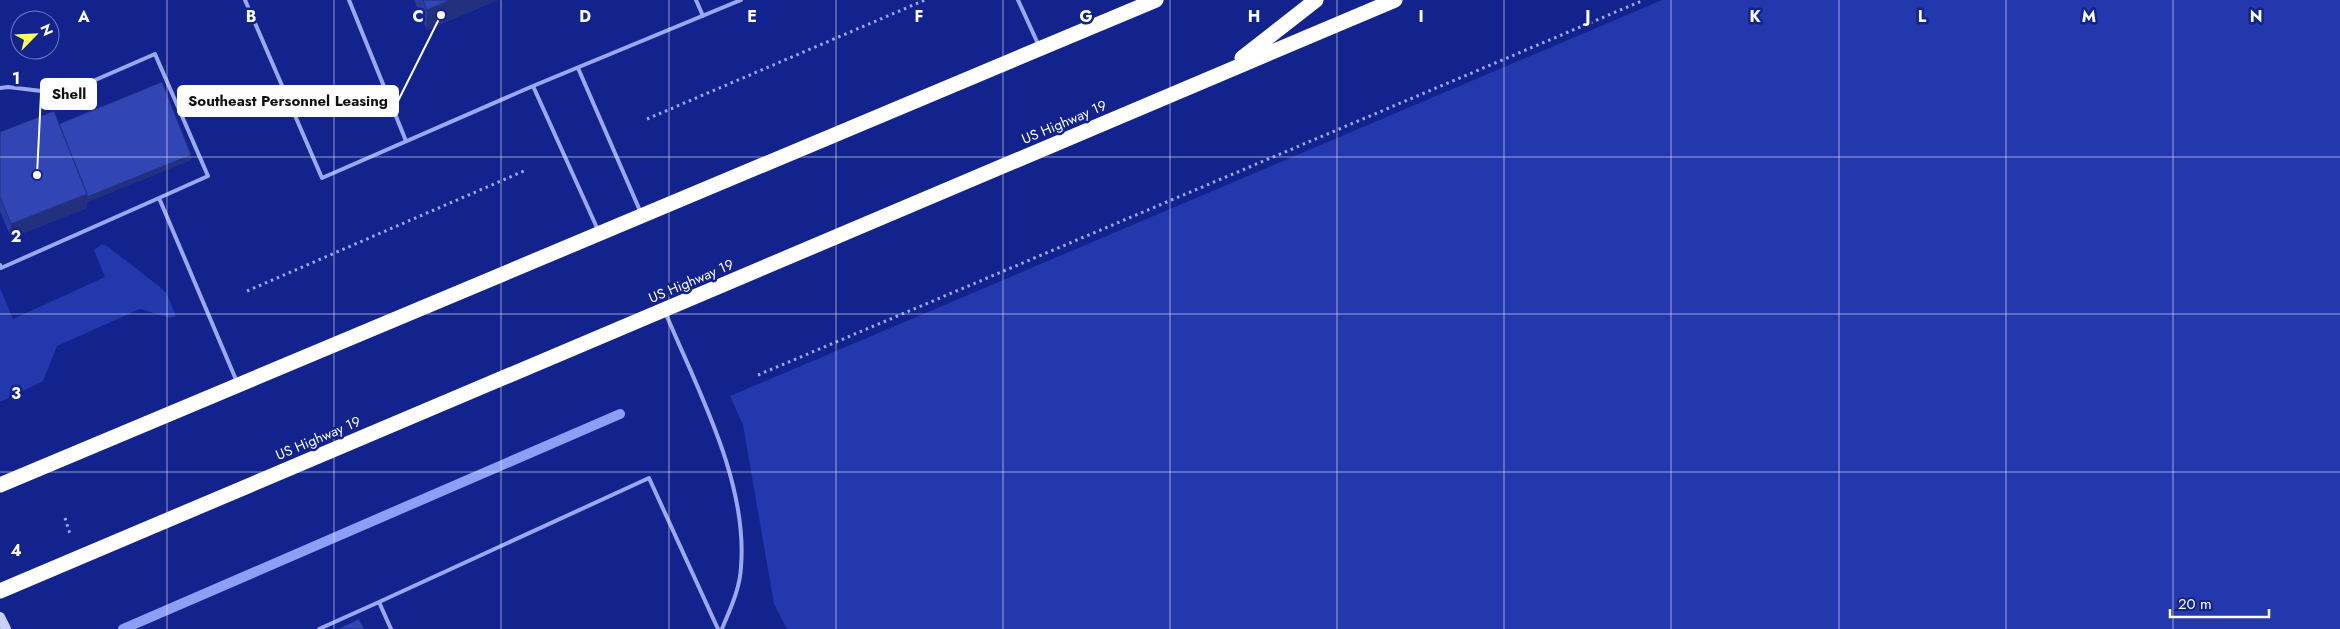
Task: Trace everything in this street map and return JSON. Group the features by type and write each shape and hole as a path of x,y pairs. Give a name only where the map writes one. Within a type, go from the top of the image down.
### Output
{"highway":[{"path":"0,485 642,215 1041,50 1156,0"},
{"path":"1225,72 1316,0"},
{"name":"US Highway 19","path":"0,591 1394,0"}],"street":[{"path":"0,617 6,629"}],"lane":[{"path":"245,0 322,178 533,86 742,0"},
{"path":"349,0 406,141"},
{"path":"696,0 703,16"},
{"path":"1018,0 1041,50"},
{"path":"0,88 8,87 58,92 70,91 155,54 208,176 1,268 0,265"},
{"path":"578,68 642,215"},
{"path":"533,86 599,233"},
{"path":"159,198 238,384"},
{"path":"664,310 724,453 738,510 741,568 735,600 722,629"},
{"path":"319,629 649,478 718,629"},
{"path":"379,602 391,629"}],"path":[{"path":"647,119 925,0"},
{"path":"758,375 1644,0"},
{"path":"247,291 524,171"},
{"path":"65,518 70,534"}],"shaded area":[{"path":"1662,0 2340,0 2340,629 787,629 774,604 743,425 730,396"},
{"path":"102,244 160,287 167,294 176,316 170,318 140,309 57,346 43,381 0,402 0,288 13,319 105,277 94,250"}],"building":[{"path":"423,0 451,0 427,10"},
{"path":"162,82 191,155 87,197 59,124"},
{"path":"54,111 87,194 11,224 0,197 0,132"},
{"path":"359,619 364,629 338,629"}],"waterway":[{"path":"123,629 620,414"}],"place":[{"name":"Southeast Personnel Leasing","path":"441,15"},
{"name":"Shell","path":"37,175"}]}
